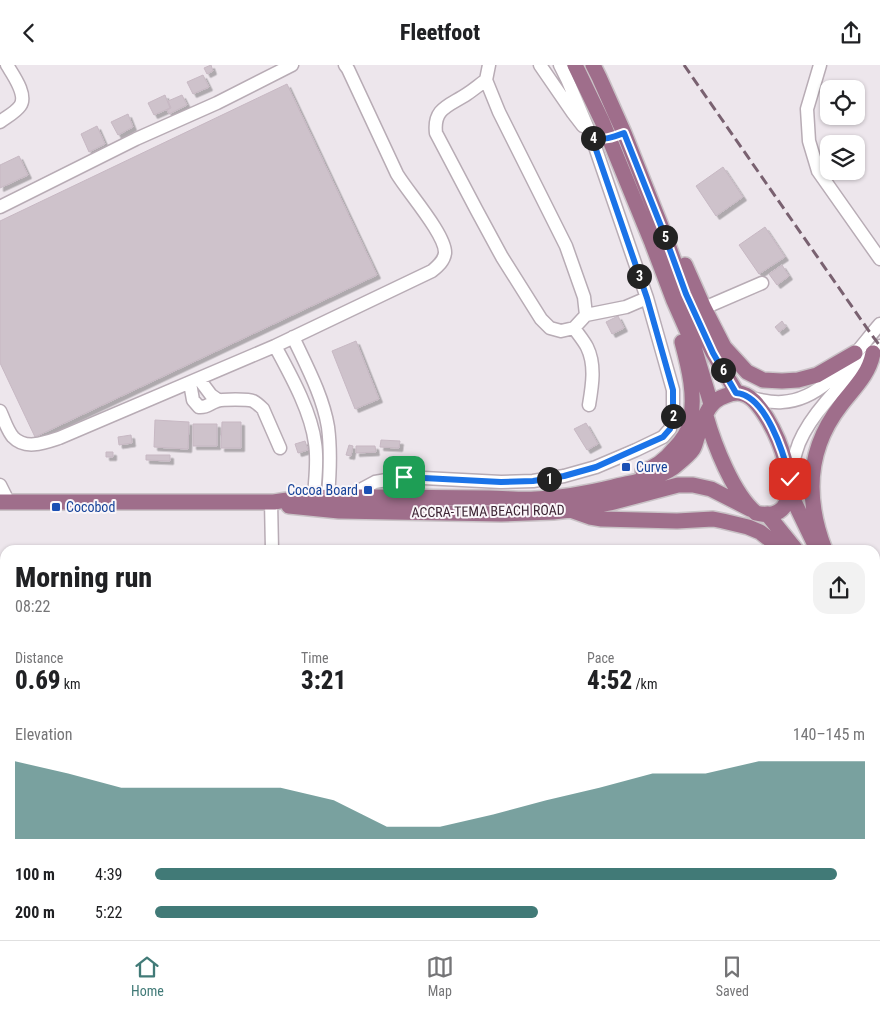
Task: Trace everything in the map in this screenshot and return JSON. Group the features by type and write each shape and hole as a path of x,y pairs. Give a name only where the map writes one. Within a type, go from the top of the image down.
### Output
{"main road":[{"path":"575,65 616,136 666,238 686,294 713,353 744,396 764,413 782,451 790,486 816,545"},
{"path":"593,65 606,91 616,136 664,273 693,344 708,410 710,432 719,454 745,501 760,513 780,511 786,504 790,486"},
{"path":"666,238 684,263 724,347 747,372 763,380 798,381 816,375 855,353"},
{"path":"600,490 614,481 652,468 666,459 681,441 690,424 693,395 688,363 664,273"},
{"path":"823,545 813,505 812,474 816,452 826,427 860,382 876,350"},
{"path":"708,410 719,398 727,395 744,396"},
{"name":"ACCRA-TEMA BEACH ROAD","path":"4,501 273,502 321,497 534,499 577,494 641,480 664,473 675,466 693,449 708,410"},
{"name":"ACCRA-TEMA BEACH ROAD","path":"273,502 289,506 339,511 553,512 610,503 678,485 693,485 711,489 760,513 791,545"},
{"path":"572,510 581,515 602,519 677,521 713,519 748,527 760,532 777,545"}],"street":[{"path":"0,122 14,112 21,105 22,100 16,77 7,65"},
{"path":"0,207 136,139 217,103 292,65"},
{"path":"0,411 13,437 22,443 31,445 44,443 67,435 275,346 432,271 442,263 445,252 442,240 432,222 397,174 346,65"},
{"path":"489,65 486,80 499,112 566,246 584,297 586,315"},
{"path":"540,65 592,138 602,140 616,136"},
{"path":"347,497 375,482 404,477 501,482 533,481 564,476 596,467 663,437 670,429 673,416 673,390 647,298 592,138 560,65"},
{"path":"820,65 808,109 809,141 818,171 880,259"},
{"path":"486,80 466,95 449,104 439,113 435,124 436,133 498,249 540,319 550,328 561,331 574,328 586,315 626,307 647,298"},
{"path":"704,308 762,283"},
{"path":"744,396 770,402 783,402 799,399 820,389 836,375 880,324"},
{"path":"574,328 588,348 592,363 593,381 589,405"},
{"path":"293,337 311,376 328,426 331,463 321,497"},
{"path":"275,346 292,378 311,424 315,442 321,497"},
{"path":"790,486 793,461 799,443 809,425 829,399 876,350"},
{"path":"194,381 193,401 198,407 205,407 218,400 247,400 258,404 280,448"},
{"path":"194,381 218,400"},
{"path":"0,485 4,501"},
{"path":"272,545 273,502"}],"building":[{"path":"211,65 213,71 207,74 204,68"},
{"path":"203,75 209,87 193,94 187,82"},
{"path":"287,84 377,275 35,437 0,363 0,221"},
{"path":"165,95 170,108 154,115 148,103"},
{"path":"182,95 187,105 169,114 167,110 171,108 168,101"},
{"path":"128,114 133,127 118,135 111,122"},
{"path":"97,126 105,144 89,152 81,134"},
{"path":"19,156 28,175 0,188 0,165"},
{"path":"723,167 743,197 716,216 696,186"},
{"path":"765,227 785,257 759,274 739,245"},
{"path":"782,265 789,276 777,285 769,274"},
{"path":"618,316 624,328 612,334 606,322"},
{"path":"782,321 786,327 779,332 775,327"},
{"path":"356,341 379,399 355,409 332,351"},
{"path":"155,420 189,422 188,449 154,447"},
{"path":"222,422 241,422 241,448 221,448"},
{"path":"586,423 598,444 587,450 574,429"},
{"path":"193,424 217,424 217,446 193,446"},
{"path":"131,435 132,443 119,445 118,437"},
{"path":"381,440 400,441 399,448 380,447"},
{"path":"305,441 308,450 298,453 295,444"},
{"path":"349,445 353,446 351,456 346,455"},
{"path":"356,446 375,446 376,452 356,453"},
{"path":"106,452 113,452 113,457 106,457"},
{"path":"146,455 170,455 170,461 146,460"}],"railway":[{"path":"684,65 880,346"}],"place":[{"name":"Curve","path":"626,467"},
{"name":"Cocoa Board","path":"368,490"},
{"name":"Cocobod","path":"56,507"}],"route":[{"path":"404,477 501,482 533,481 564,476 596,467 663,437 670,429 673,416 673,390 647,298 592,138 609,139 624,133 700,326 736,393 751,398 764,413 782,451 790,479"}]}
